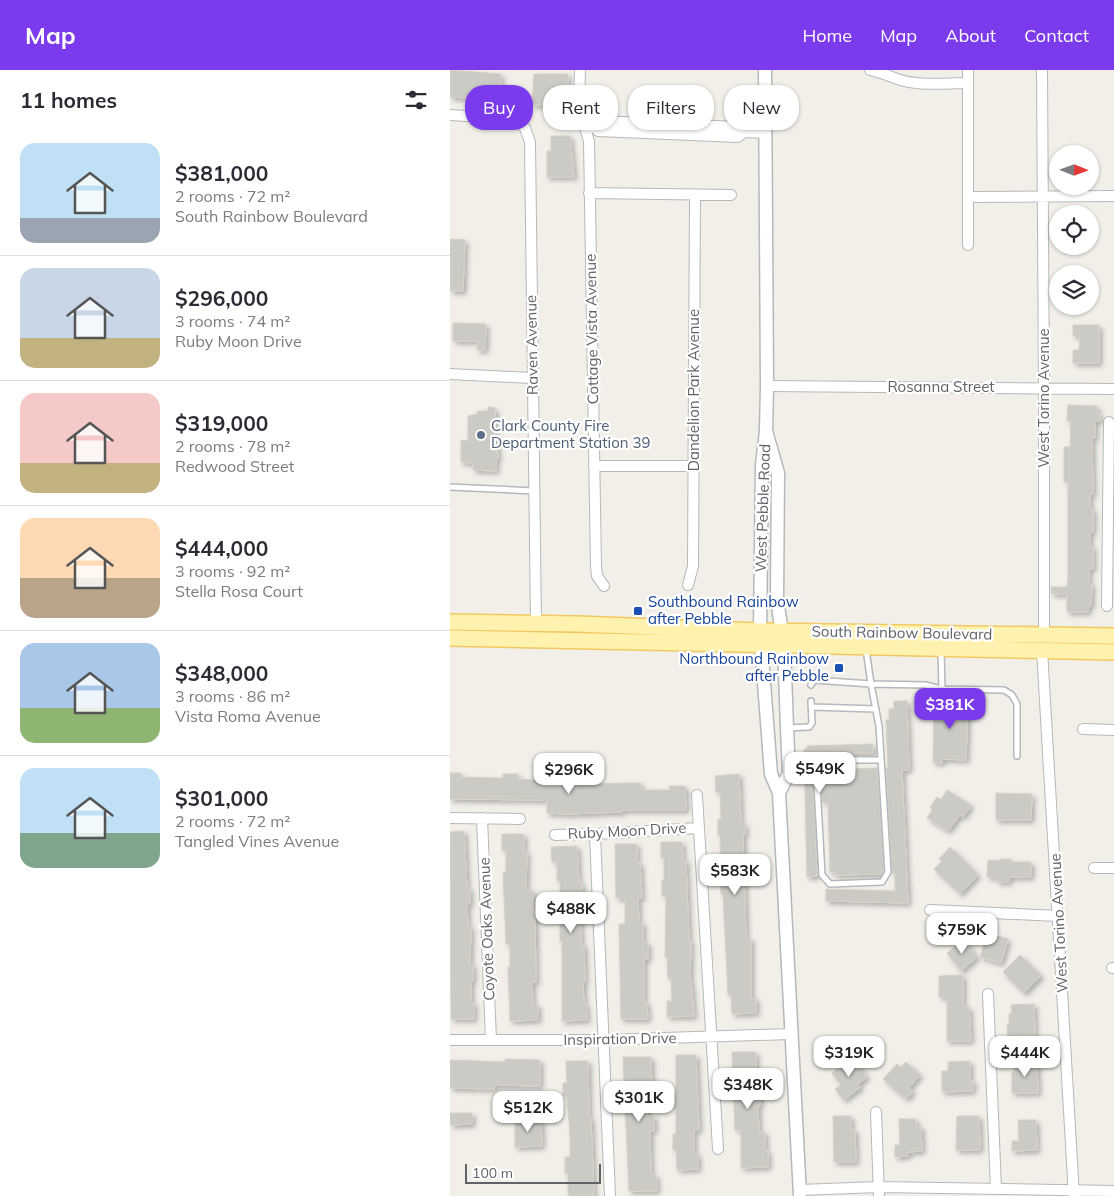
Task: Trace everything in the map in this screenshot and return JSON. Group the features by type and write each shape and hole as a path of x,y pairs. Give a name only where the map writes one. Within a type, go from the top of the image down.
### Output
{"main road":[{"name":"South Rainbow Boulevard","path":"450,622 578,624 760,638"},
{"path":"494,639 501,631 529,631 535,628 536,624"},
{"path":"535,640 540,634 568,633 578,624"},
{"path":"947,648 973,643 1016,643 1044,635"},
{"name":"South Rainbow Boulevard","path":"450,638 535,640 1107,636"},
{"path":"1042,650 1059,644 1088,643 1107,636"},
{"name":"South Rainbow Boulevard","path":"782,638 866,647 1114,652"}],"street":[{"name":"Cottage Vista Avenue","path":"580,70 580,85"},
{"name":"West Pebble Road","path":"765,70 767,386 766,432 762,465 760,638 770,774 779,793 790,1034 800,1193"},
{"path":"870,70 903,81 924,84 968,83"},
{"path":"968,70 968,244"},
{"name":"West Torino Avenue","path":"1042,70 1044,635"},
{"name":"Raven Avenue","path":"450,115 515,118 526,128 530,142 536,624"},
{"name":"Cottage Vista Avenue","path":"589,130 596,567 597,576 604,586"},
{"path":"596,130 738,137 744,132 765,133"},
{"path":"589,194 731,195"},
{"name":"Dandelion Park Avenue","path":"688,585 694,566 695,195"},
{"path":"968,196 1114,196"},
{"path":"450,374 532,378"},
{"name":"Rosanna Street","path":"767,386 1114,388"},
{"path":"1107,606 1111,566 1109,422"},
{"name":"West Pebble Road","path":"766,432 778,473 778,600 788,728 789,772 779,793"},
{"path":"594,466 694,466"},
{"name":"West Torino Avenue","path":"1042,650 1074,1193"},
{"path":"1082,729 1114,730"},
{"path":"698,795 718,1150"},
{"path":"450,818 520,819"},
{"name":"Coyote Oaks Avenue","path":"482,818 491,1040"},
{"name":"Ruby Moon Drive","path":"555,835 699,828"},
{"path":"595,834 610,1196"},
{"path":"1094,868 1114,868"},
{"path":"930,910 1058,916"},
{"path":"988,994 996,1189"},
{"name":"Inspiration Drive","path":"450,1040 603,1040 790,1034"},
{"path":"876,1112 879,1191"},
{"path":"800,1193 996,1189 1074,1193 1114,1191"}],"lane":[{"path":"450,487 534,490"},
{"path":"866,647 879,726 888,872 882,882 830,884 822,875 816,766 822,760 881,760"},
{"path":"942,689 947,648"},
{"path":"811,685 814,680 843,684 925,685 942,689 1004,690 1012,695 1018,704 1017,756"},
{"path":"788,728 809,728 812,722 811,704 876,709"}],"building":[{"path":"450,70 501,74 500,85 465,85 465,98 450,97"},
{"path":"534,74 568,74 568,85 543,85 542,105 533,105"},
{"path":"551,136 570,136 574,177 547,177 547,151 551,151"},
{"path":"450,239 465,240 463,291 450,291"},
{"path":"453,323 486,324 485,350 477,350 478,341 453,341"},
{"path":"1073,325 1099,325 1099,363 1073,363 1073,350 1079,350 1080,336 1073,336"},
{"path":"1068,405 1097,406 1097,414 1100,414 1100,421 1095,421 1095,438 1092,438 1093,494 1090,494 1090,509 1093,509 1093,532 1090,532 1090,547 1093,547 1093,569 1089,569 1089,584 1092,584 1091,606 1088,606 1088,612 1067,612 1067,594 1052,594 1051,587 1067,587 1068,578 1068,482 1064,482 1064,447 1070,447 1071,421 1067,421"},
{"name":"Clark County Fire Department Station 39","path":"488,407 495,408 495,445 497,445 498,459 496,459 496,471 473,470 473,463 461,462 461,440 468,441 468,416 477,414 477,411 488,411"},
{"path":"946,697 958,697 958,704 968,704 966,760 942,759 942,763 933,762 934,703 945,703"},
{"path":"894,701 907,701 909,770 902,770 908,903 826,901 826,889 895,891 895,873 892,873 886,768 888,768 886,720 889,720 889,709 894,709"},
{"path":"873,744 873,753 814,754 812,766 817,876 807,877 804,749 807,749 807,746"},
{"path":"877,768 884,871 882,874 836,875 836,872 830,872 828,802 822,802 821,775 829,774 829,770"},
{"path":"450,773 461,773 461,777 503,778 503,774 518,774 518,779 540,780 539,787 641,783 641,790 670,790 669,786 685,786 686,810 622,810 622,812 566,814 547,813 547,800 450,799"},
{"path":"739,774 741,824 745,824 745,835 743,835 746,939 751,938 751,999 756,998 756,1013 732,1014 731,995 728,995 723,894 721,894 720,835 718,835 718,819 721,819 720,792 716,792 715,776"},
{"path":"947,790 971,805 963,817 960,815 948,831 927,818 933,809 930,808 937,797 941,800"},
{"path":"996,793 1032,794 1031,820 996,820"},
{"path":"464,831 467,888 470,888 470,904 467,904 468,927 471,927 470,965 473,965 473,981 471,981 471,1003 474,1003 474,1019 451,1019 450,832"},
{"path":"502,834 524,834 524,852 527,852 526,890 533,890 533,910 535,910 536,982 532,982 533,1005 538,1005 538,1020 510,1021 508,967 510,967 510,944 506,944 503,872 506,872 506,850 502,850"},
{"path":"661,842 682,842 683,861 686,860 689,941 691,941 690,981 694,1016 667,1017 667,1001 672,1001 671,978 668,979 667,957 665,957 666,896 662,896 664,858 661,858"},
{"path":"615,844 637,844 637,863 640,863 642,898 638,898 639,923 643,923 643,943 648,943 648,959 644,959 644,1003 647,1003 648,1019 621,1019 619,924 625,924 625,898 616,898"},
{"path":"577,846 579,883 582,883 582,899 580,899 581,945 584,945 585,982 583,982 587,1020 562,1021 560,881 557,881 557,862 552,862 551,847"},
{"path":"950,847 978,875 960,894 934,869 942,861 939,859"},
{"path":"1000,859 1011,859 1011,862 1031,862 1031,877 1009,877 1009,882 997,882 997,877 987,877 988,860 1000,861"},
{"path":"987,933 1008,939 1001,963 980,957"},
{"path":"964,939 977,957 961,971 947,953"},
{"path":"1020,955 1041,976 1024,993 1003,972"},
{"path":"963,975 963,1007 969,1007 971,1041 947,1041 947,997 939,997 939,976"},
{"path":"1034,1004 1035,1035 1008,1036 1007,1025 1009,1025 1009,1014 1012,1014 1011,1005"},
{"path":"732,1052 756,1052 756,1072 758,1072 758,1090 760,1090 760,1106 758,1106 759,1132 765,1132 765,1151 768,1151 768,1167 741,1168 741,1130 735,1130"},
{"path":"676,1055 696,1055 699,1130 694,1130 694,1154 698,1154 698,1169 677,1170 676,1150 673,1150 673,1134 676,1134 676,1109 674,1109 673,1094 676,1094"},
{"path":"623,1057 651,1057 652,1092 646,1092 647,1116 654,1116 654,1131 650,1131 651,1175 656,1175 657,1191 629,1191"},
{"path":"852,1057 867,1077 858,1084 861,1087 844,1100 835,1089 841,1085 832,1073"},
{"path":"505,1059 540,1060 540,1086 494,1085 494,1089 450,1088 450,1060 505,1062"},
{"path":"566,1061 588,1061 589,1118 591,1118 594,1196 569,1196 568,1192 568,1173 565,1173 565,1157 570,1157 570,1135 567,1096 563,1096 563,1083 567,1083"},
{"path":"970,1061 970,1081 973,1081 973,1091 942,1092 942,1071 948,1071 948,1062"},
{"path":"906,1062 920,1075 909,1088 913,1091 906,1099 883,1079 897,1064 901,1067"},
{"path":"1037,1062 1038,1093 1012,1093 1012,1072 1015,1072 1014,1063"},
{"path":"450,1113 472,1113 472,1124 450,1125"},
{"path":"833,1116 851,1116 851,1130 855,1130 856,1162 834,1162"},
{"path":"957,1116 979,1116 980,1150 956,1150"},
{"path":"899,1119 916,1119 916,1127 921,1126 922,1151 908,1152 908,1156 895,1157 895,1145 900,1145"},
{"path":"515,1120 541,1120 542,1146 515,1147"},
{"path":"1018,1120 1036,1120 1037,1150 1012,1151 1012,1141 1019,1141"}],"place":[{"name":"Clark County Fire Department Station 39","path":"481,435"},
{"name":"Southbound Rainbow after Pebble","path":"638,611"},
{"name":"Northbound Rainbow after Pebble","path":"839,668"}]}
